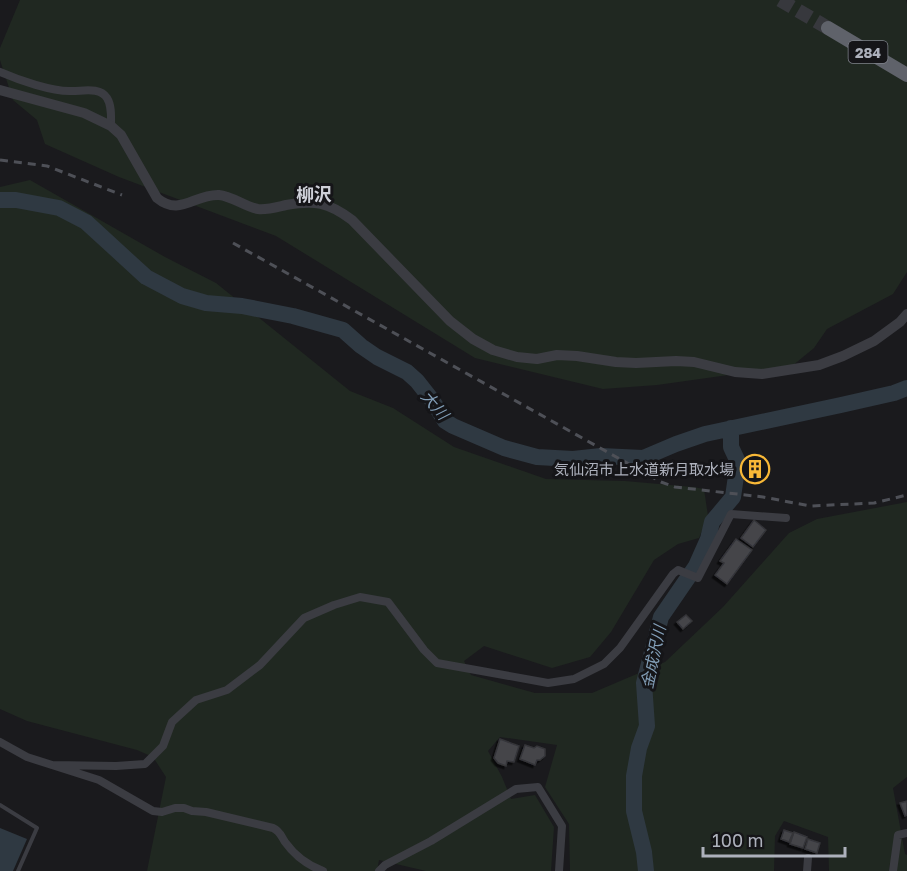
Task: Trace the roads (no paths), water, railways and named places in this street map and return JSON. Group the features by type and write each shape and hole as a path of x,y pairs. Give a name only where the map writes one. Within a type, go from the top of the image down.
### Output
{"highway":[{"name":"284","path":"828,28 907,75"}],"street":[{"path":"0,72 51,89 72,92 97,91 107,97 111,126"},
{"path":"0,90 84,113 111,126 121,135 157,198 165,205 180,206 207,196 221,195 256,209 306,202 338,210 352,220 450,321 473,339 493,350 517,357 537,359 557,355 577,356 636,363 675,360 735,372 762,374 819,365 843,356 874,340 900,322 907,314"},
{"path":"52,765 145,764 163,746 172,722 196,700 227,690 260,665 304,618 360,597 388,602 424,650 437,663 548,683 574,679 604,664 620,648 673,574 678,570 698,578 731,514 786,518"},
{"path":"0,742 27,758 99,780 153,811 162,812 184,808 273,828 279,831 295,854 323,871"},
{"path":"379,871 516,789 538,787 562,826 559,871"},
{"path":"893,871 898,835 907,833"},
{"path":"807,871 808,858"}],"lane":[{"path":"0,805 37,828 18,871"}],"waterway":[{"name":"大川","path":"0,200 16,200 59,208 86,222 146,277 182,296 206,303 242,306 293,316 343,330 377,357 407,372 432,400 445,421 504,448 537,457 643,458 705,434 894,393 907,388"},
{"name":"金成沢川","path":"646,871 634,811 634,776 639,748 647,726 644,683 661,617 696,566 708,539 712,522 733,497 738,462 731,447 731,428"}],"tunnel":[{"path":"780,0 828,28"}],"railway":[{"path":"0,160 47,166 122,195"},
{"path":"233,243 661,482 675,487 763,497 810,506 874,503 907,495"}],"place":[{"name":"気仙沼市上水道新月取水場","path":"755,469"}],"district":[{"name":"柳沢","path":"314,194"}]}
